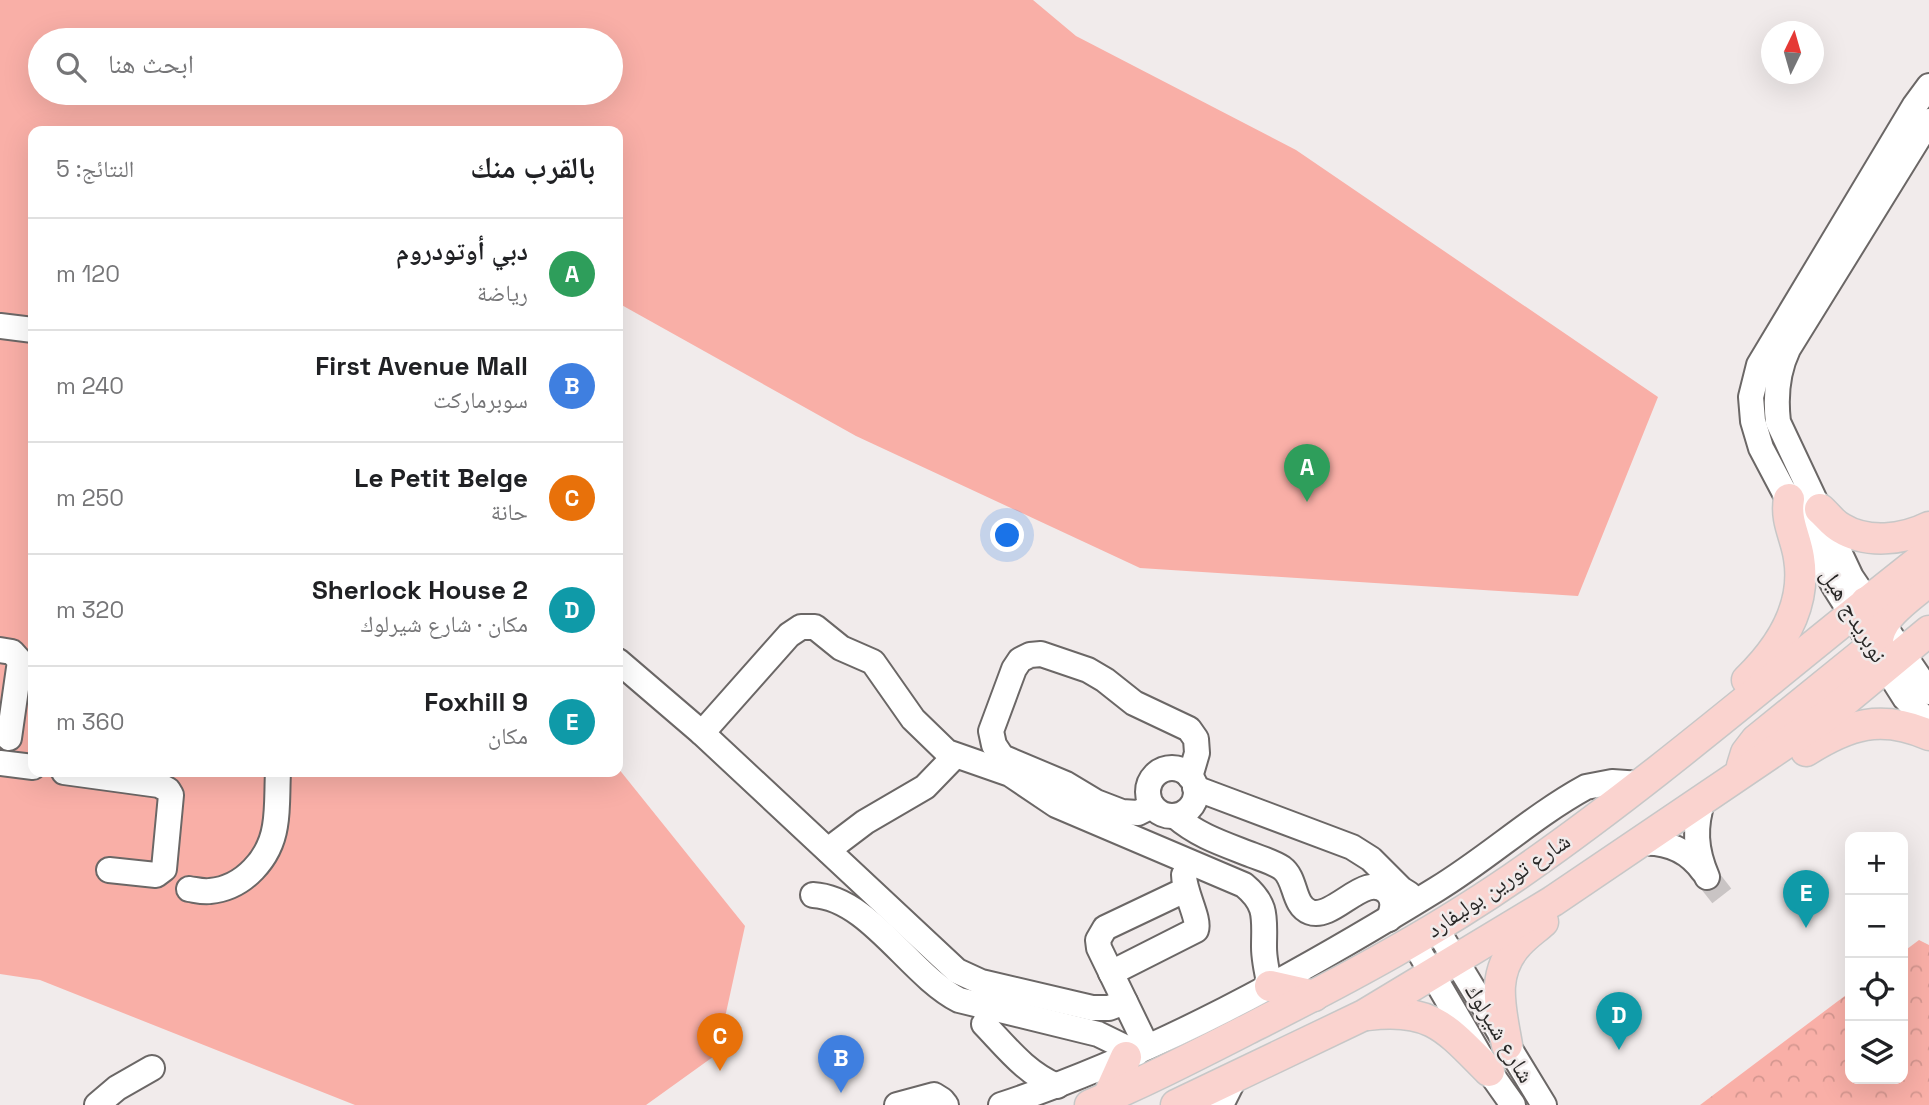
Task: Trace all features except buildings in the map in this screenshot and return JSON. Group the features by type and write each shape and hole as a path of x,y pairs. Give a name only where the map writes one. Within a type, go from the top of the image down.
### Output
{"main road":[{"path":"1730,714 1731,703 1736,694 1777,648 1795,607 1800,569 1797,548 1788,523 1789,499"},
{"path":"1820,509 1841,528 1879,539 1901,537 1929,527"},
{"path":"1876,635 1929,553"},
{"path":"1876,635 1929,581"},
{"path":"1876,635 1929,631"},
{"name":"شارع تورين بوليفارد","path":"1117,1098 1314,996 1425,934 1524,870 1730,714 1876,635"},
{"name":"شارع تورين بوليفارد","path":"1176,1105 1228,1092 1445,967 1640,844 1829,714 1876,635"},
{"path":"1741,773 1778,767 1847,728 1869,723 1891,723 1929,735"},
{"path":"1507,1045 1498,987 1502,974 1517,945 1544,922 1553,901"},
{"path":"1270,986 1314,996"},
{"path":"1364,1015 1411,1013 1428,1019 1452,1034 1489,1071"},
{"path":"1117,1098 1137,1052"}],"street":[{"name":"نوبريدج هيل","path":"1929,86 1759,365 1751,397 1753,421 1760,448 1789,499 1876,635 1929,692"},
{"name":"نوبريدج هيل","path":"1929,121 1801,326 1782,362 1776,399 1778,422 1905,698 1929,723"},
{"path":"0,326 28,329"},
{"path":"702,733 794,630 808,626 820,630 841,648 873,662 913,719 939,746 955,756 1010,774 1047,802 1244,885 1259,900 1264,912 1265,958 1270,986"},
{"path":"0,650 12,652 20,661 9,738"},
{"path":"1152,806 1138,813 1122,812 1096,802 1066,784 1002,757 994,745 991,731 1014,669 1020,660 1030,654 1041,654 1088,670 1143,708 1189,729 1197,746 1192,782"},
{"path":"623,665 702,733 947,964 969,978 1092,1007 1109,1008 1125,1002"},
{"path":"828,850 865,822 925,788 955,756"},
{"path":"0,763 28,766"},
{"path":"1175,816 1191,806 1195,794 1192,782 1185,773 1172,769 1155,776 1149,787 1152,806 1162,814 1175,816 1207,838 1280,867 1291,878 1301,906 1313,913 1326,911 1383,881 1424,897"},
{"path":"101,777 159,785 171,795 164,869 156,875 109,870"},
{"path":"189,889 210,891 231,886 261,861 271,844 275,825 278,777"},
{"path":"1192,782 1352,847 1371,859 1392,899 1389,919"},
{"path":"1009,1102 1057,1086 1137,1052 1270,986 1389,919 1586,788 1603,782 1641,784"},
{"path":"1640,844 1656,842 1671,846 1698,864 1707,877 1701,861 1696,829 1703,799"},
{"path":"1111,973 1196,930 1198,924 1185,890 1186,860"},
{"path":"1137,1052 1125,1002 1098,944 1102,931 1185,890"},
{"path":"813,895 835,898 854,909 941,989 959,1000 1105,1037 1137,1052"},
{"path":"1425,934 1445,967"},
{"name":"شارع شيرلوك","path":"1445,967 1507,1045 1544,1105"},
{"name":"شارع شيرلوك","path":"1445,967 1489,1071 1513,1105"},
{"path":"984,1024 1025,1068 1057,1086"},
{"path":"1070,1028 1089,1045 1085,1074"},
{"path":"97,1105 117,1088 152,1068"},
{"path":"1009,1102 1026,1081 1025,1068"},
{"path":"897,1105 934,1095 946,1105"}],"green space":[{"path":"0,0 1033,0 1076,36 1296,150 1658,397 1578,596 1140,568 856,436 623,306 623,126 28,126 28,777 623,777 623,774 745,926 717,1054 646,1105 355,1105 40,980 0,974"},
{"path":"1919,940 1929,945 1929,1105 1700,1105 1845,996 1845,1084 1908,1084 1908,948"}],"tunnel":[{"path":"1707,877 1725,900"}],"place":[{"name":"دبي أوتودروم","path":"1307,502"},
{"name":"Foxhill 9","path":"1806,928"},
{"name":"Sherlock House 2","path":"1619,1050"},
{"name":"Le Petit Belge","path":"720,1071"},
{"name":"First Avenue Mall","path":"841,1093"}]}
